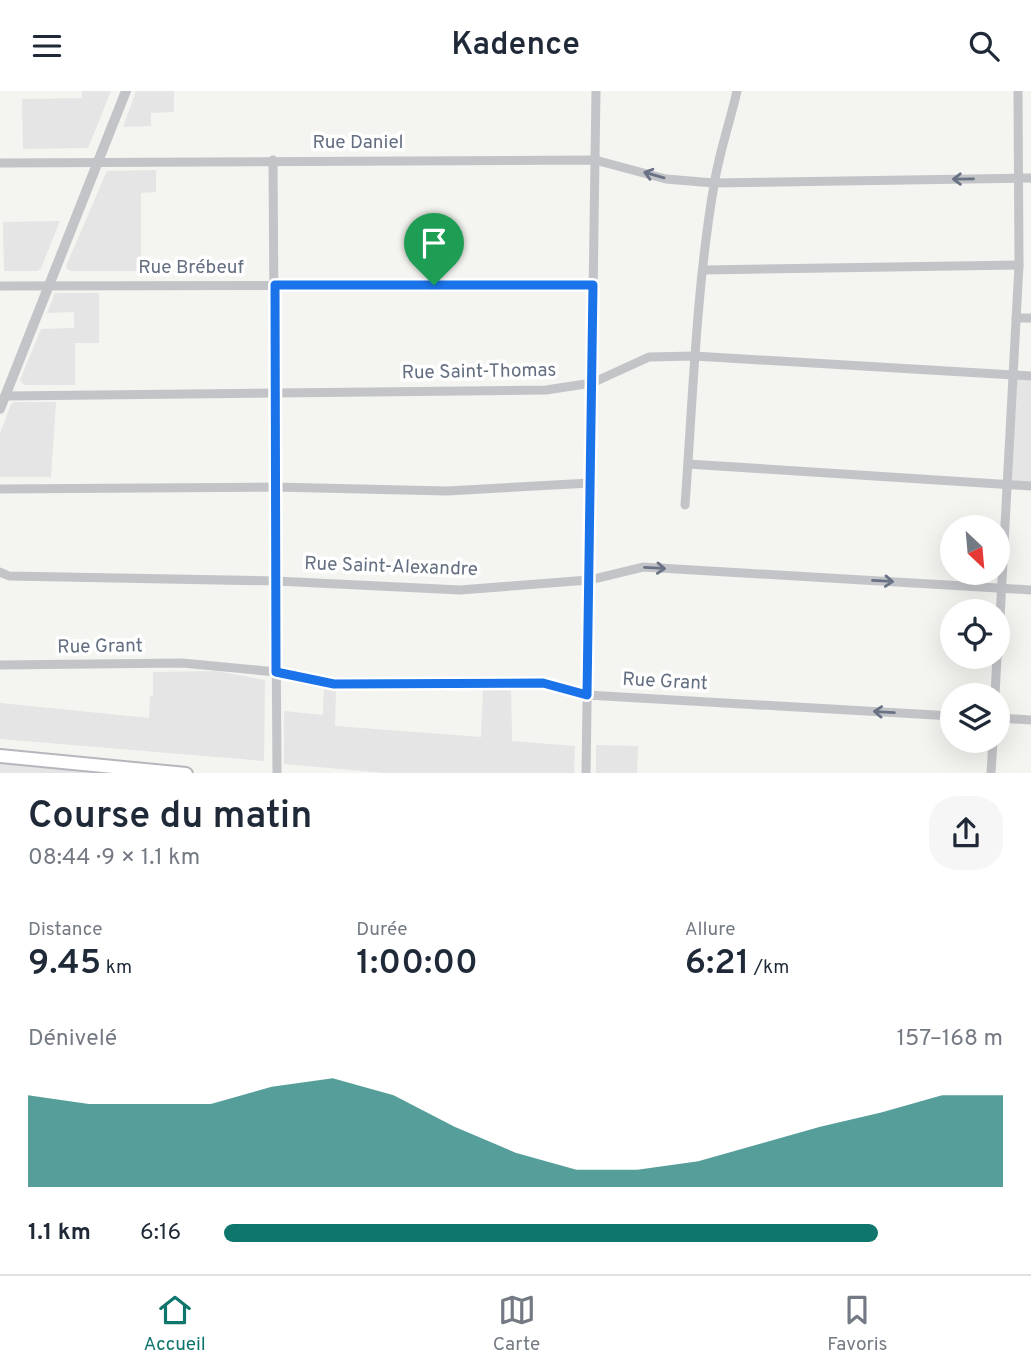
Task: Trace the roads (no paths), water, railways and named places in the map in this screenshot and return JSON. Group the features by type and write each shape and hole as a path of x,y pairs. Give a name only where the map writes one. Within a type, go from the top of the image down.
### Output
{"main road":[{"path":"0,756 186,773"}],"street":[{"path":"0,409 126,91"},
{"path":"586,773 596,91"},
{"path":"685,505 694,356 703,270 714,183 737,91"},
{"path":"1001,599 1019,265 1018,91"},
{"path":"273,160 277,773"},
{"name":"Rue Daniel","path":"0,163 595,160 666,179 714,183 1031,178"},
{"path":"703,270 1019,265"},
{"name":"Rue Brébeuf","path":"0,286 593,285"},
{"path":"1016,318 1031,318"},
{"name":"Rue Saint-Thomas","path":"5,396 546,390 592,383 649,357 694,356 1031,376"},
{"path":"688,464 1031,486"},
{"path":"0,489 274,487 447,491 590,483"},
{"name":"Rue Saint-Alexandre","path":"0,572 9,576 276,581 460,590 589,580 643,567 1031,590"},
{"name":"Rue Grant","path":"0,665 181,663 276,672 334,684 543,683 587,695 940,715"},
{"path":"1010,719 1031,720"},
{"path":"991,773 992,753"}]}
